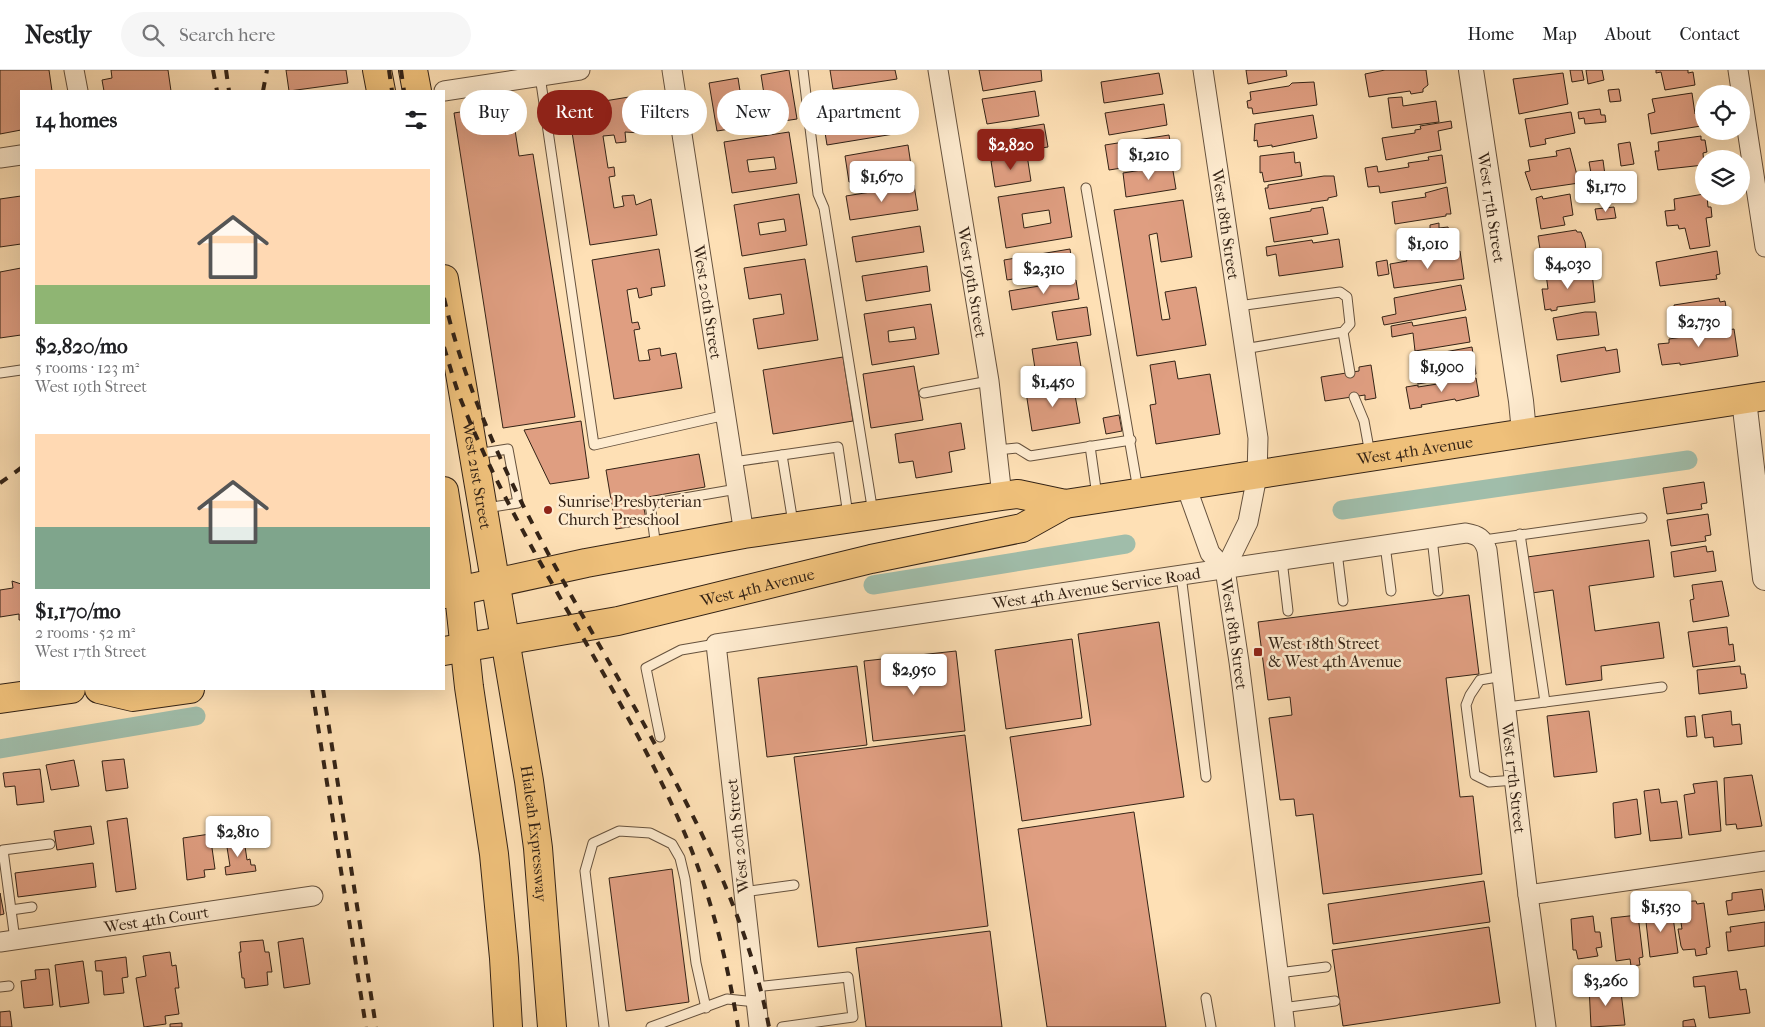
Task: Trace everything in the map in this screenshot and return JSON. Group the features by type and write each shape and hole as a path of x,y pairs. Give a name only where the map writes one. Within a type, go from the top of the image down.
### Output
{"main road":[{"path":"377,70 381,90"},
{"path":"413,70 416,90"},
{"name":"West 21st Street","path":"445,285 481,508 505,641"},
{"name":"West 4th Avenue","path":"454,650 664,611 871,559 1022,528 1065,504 1257,476 1524,432 1754,398"},
{"name":"West 4th Avenue","path":"451,593 744,534 1002,496 1018,494 1065,504"},
{"name":"West 21st Street","path":"445,506 454,650"},
{"name":"Hialeah Expressway","path":"505,641 538,848 552,1027"},
{"path":"454,650 494,854 504,958 508,1027"},
{"path":"0,699 64,690"},
{"path":"104,690 133,697 183,690"}],"street":[{"path":"74,70 78,90"},
{"path":"445,92 580,70"},
{"name":"West 20th Street","path":"672,70 744,534"},
{"name":"West 19th Street","path":"938,70 989,381 1002,496"},
{"name":"West 18th Street","path":"1203,70 1258,438 1257,476 1248,522 1224,569 1236,644 1285,1027"},
{"name":"West 17th Street","path":"1471,70 1521,401 1524,432"},
{"path":"1738,70 1765,247"},
{"path":"0,158 20,155"},
{"path":"1754,398 1765,578"},
{"path":"1186,486 1210,554 1224,569"},
{"name":"West 4th Avenue Service Road","path":"716,644 1466,533 1480,537"},
{"name":"West 17th Street","path":"1480,537 1487,550 1528,895 1546,1027"},
{"name":"West 20th Street","path":"716,644 759,1027"},
{"path":"1528,895 1765,861"},
{"name":"West 4th Court","path":"7,941 313,896"}],"lane":[{"path":"803,70 818,194 824,208 844,325 861,517"},
{"path":"540,76 594,446 726,416"},
{"path":"1086,188 1139,493"},
{"path":"1238,306 1340,292 1347,297 1350,324 1343,332 1244,349"},
{"path":"1343,332 1350,373"},
{"path":"0,373 20,370"},
{"path":"924,393 989,381"},
{"path":"1354,397 1364,421 1371,457"},
{"path":"997,450 1017,448 1030,456 1131,440"},
{"path":"1090,446 1098,499"},
{"path":"733,462 838,447 861,517"},
{"path":"472,454 508,449 518,504 481,508"},
{"path":"782,455 794,528"},
{"path":"657,550 650,504 737,490"},
{"path":"1480,537 1520,534 1642,518"},
{"path":"1520,534 1545,702"},
{"path":"1432,538 1438,591"},
{"path":"1385,545 1391,591"},
{"path":"1337,552 1343,601"},
{"path":"1282,560 1288,611"},
{"path":"1180,575 1206,778"},
{"path":"660,737 646,668 681,650 716,644"},
{"path":"1503,676 1480,680 1466,704 1468,722 1475,776 1489,782 1515,780"},
{"path":"1507,707 1662,687"},
{"path":"604,1027 585,871 593,843 619,831 650,833 672,844 680,858 685,879 696,963 706,1008"},
{"path":"7,941 11,910 3,850 50,844"},
{"path":"743,892 794,885"},
{"path":"11,910 32,906"},
{"path":"1278,974 1326,966"},
{"path":"651,1027 727,999 848,977 853,1018 782,1027"},
{"path":"1206,998 1211,1027"},
{"path":"1282,1008 1335,1001"}],"building":[{"path":"0,70 49,70 52,90 20,90 20,130 0,134"},
{"path":"111,70 168,70 171,90 104,90 102,80 112,78"},
{"path":"286,70 346,70 348,83 289,90"},
{"path":"789,70 797,119 789,120 789,90 763,90 761,75"},
{"path":"830,70 895,70 897,79 833,89"},
{"path":"979,70 1041,70 1042,81 983,91"},
{"path":"1246,70 1286,70 1287,76 1248,84"},
{"path":"1385,70 1426,70 1428,85 1423,89 1423,92 1411,94 1410,91 1369,97 1365,74"},
{"path":"1570,70 1582,70 1584,80 1572,82"},
{"path":"1586,70 1602,70 1604,80 1588,84"},
{"path":"1656,70 1688,70 1688,73 1693,72 1695,85 1665,90 1661,72 1656,73"},
{"path":"1159,73 1163,94 1104,103 1101,82"},
{"path":"1563,73 1568,104 1519,114 1513,79"},
{"path":"738,78 740,90 717,90 717,131 709,83"},
{"path":"1314,82 1317,105 1253,114 1252,108 1248,108 1247,101 1251,100 1250,92 1289,86 1292,83"},
{"path":"1619,89 1621,101 1610,102 1608,90"},
{"path":"1035,91 1039,116 987,124 982,99"},
{"path":"1692,93 1695,127 1651,134 1648,114 1655,112 1652,99"},
{"path":"1402,97 1403,106 1436,101 1439,122 1392,128 1388,98"},
{"path":"622,98 622,135 625,135 626,142 616,143 614,135 603,136 608,168 614,167 615,176 609,177 614,208 624,206 622,196 634,195 636,205 651,199 657,235 590,245 572,135 612,135 612,100"},
{"path":"1164,104 1167,125 1109,135 1105,113"},
{"path":"1600,109 1601,115 1605,115 1606,122 1585,124 1584,118 1579,119 1578,112"},
{"path":"460,112 460,135 516,135 519,156 533,154 575,417 503,428 454,113"},
{"path":"1571,112 1575,133 1545,139 1546,144 1530,147 1525,119"},
{"path":"1313,115 1317,138 1272,147 1272,145 1258,147 1257,140 1254,141 1255,124"},
{"path":"1451,121 1452,128 1438,131 1441,150 1386,160 1382,138 1415,133 1415,130 1421,129 1420,126"},
{"path":"1044,124 1048,147 993,155 989,133"},
{"path":"789,132 797,183 732,193 724,142 770,135 789,135","holes":["774,157 776,169 749,172 747,160"]},
{"path":"825,135 888,135 827,145"},
{"path":"1169,135 1173,160 1109,170 1105,145"},
{"path":"1695,137 1695,140 1705,140 1707,150 1695,150 1695,166 1658,170 1655,151 1659,151 1658,142"},
{"path":"1630,142 1634,164 1621,166 1618,144"},
{"path":"908,145 912,172 849,182 845,156"},
{"path":"1570,148 1579,183 1531,190 1525,172 1530,171 1528,160 1557,156 1556,151"},
{"path":"1294,152 1295,163 1300,162 1302,176 1264,182 1262,172 1260,173 1260,156"},
{"path":"1027,155 1031,181 995,187 991,161"},
{"path":"1442,155 1446,183 1380,193 1379,186 1368,187 1365,168 1377,166 1378,172 1409,167 1408,163 1429,160 1428,157"},
{"path":"1603,160 1605,175 1612,174 1613,181 1593,184 1589,162"},
{"path":"1172,165 1176,189 1126,197 1123,173"},
{"path":"1334,176 1337,196 1328,198 1328,200 1269,209 1265,188 1268,188 1268,185"},
{"path":"914,185 918,210 850,220 846,196"},
{"path":"1064,187 1072,237 1006,248 998,197","holes":["1049,210 1051,223 1024,228 1022,214"]},
{"path":"1447,187 1451,214 1395,224 1392,202 1426,197 1425,193"},
{"path":"799,194 807,245 742,256 734,205","holes":["784,219 786,231 760,235 758,223"]},
{"path":"1570,194 1573,215 1563,217 1565,225 1541,229 1536,198 1542,196 1543,199"},
{"path":"20,196 20,244 0,247 0,199"},
{"path":"1695,196 1695,205 1708,205 1708,207 1711,207 1712,217 1706,218 1710,246 1690,249 1685,228 1679,229 1678,225 1667,226 1665,211 1675,210 1674,199"},
{"path":"1183,200 1192,257 1161,262 1157,233 1149,235 1162,320 1170,319 1165,292 1196,287 1206,345 1137,356 1114,210"},
{"path":"1323,207 1328,234 1274,242 1270,218"},
{"path":"1614,207 1616,218 1597,220 1595,209"},
{"path":"1439,223 1439,228 1448,227 1454,245 1413,253 1413,255 1402,255 1398,233 1430,229 1430,225"},
{"path":"920,226 924,252 856,262 852,237"},
{"path":"1576,230 1581,232 1585,242 1586,251 1580,252 1582,264 1548,269 1546,262 1542,262 1538,236"},
{"path":"1339,239 1343,267 1279,276 1276,254 1267,256 1266,247 1312,240 1313,243"},
{"path":"659,249 665,286 651,288 652,295 639,298 637,288 627,290 632,323 638,322 640,329 634,330 639,361 650,360 648,350 660,348 661,356 676,353 682,388 614,399 592,260"},
{"path":"1070,249 1073,269 1007,280 1004,260"},
{"path":"1460,251 1464,279 1394,288 1390,264 1407,261 1406,259"},
{"path":"1717,251 1720,274 1716,275 1717,279 1660,286 1656,262"},
{"path":"805,259 818,340 758,349 753,319 784,314 781,294 749,299 744,268"},
{"path":"1387,260 1389,274 1378,276 1376,262"},
{"path":"927,266 930,291 866,301 862,276"},
{"path":"20,268 20,335 0,338 0,272"},
{"path":"1570,271 1571,275 1592,272 1595,302 1557,307 1557,310 1551,311 1551,309 1545,310 1542,289 1548,289 1546,274"},
{"path":"1076,280 1079,299 1012,310 1009,291"},
{"path":"1461,285 1466,310 1384,325 1382,317 1396,314 1394,298"},
{"path":"1719,298 1720,302 1725,301 1729,324 1678,332 1674,305"},
{"path":"931,304 939,354 872,365 864,314","holes":["914,327 916,339 889,342 888,331"]},
{"path":"1087,307 1091,335 1057,340 1052,312"},
{"path":"1585,312 1596,312 1599,335 1557,340 1553,318"},
{"path":"1466,317 1470,342 1415,351 1413,333 1392,337 1391,326 1412,322 1413,326"},
{"path":"1734,329 1738,356 1680,365 1680,363 1662,365 1658,344 1669,343 1669,339"},
{"path":"1077,342 1081,367 1036,375 1032,349"},
{"path":"1472,347 1476,374 1418,384 1413,360 1418,359 1417,357"},
{"path":"1605,347 1606,351 1617,349 1620,372 1561,382 1557,355"},
{"path":"843,357 853,421 773,434 763,370"},
{"path":"1175,361 1178,379 1210,374 1220,434 1156,444 1150,405 1156,404 1150,365"},
{"path":"1371,365 1376,398 1365,400 1365,395 1325,401 1321,377 1359,371 1359,367"},
{"path":"914,366 923,420 871,428 863,374"},
{"path":"1476,378 1479,396 1421,405 1422,407 1410,409 1406,387 1418,385 1418,387"},
{"path":"1073,384 1080,423 1032,431 1026,392"},
{"path":"1119,415 1122,431 1106,434 1103,418"},
{"path":"581,421 589,478 550,484 524,430"},
{"path":"961,423 965,449 949,452 952,472 916,478 913,461 899,463 895,434"},
{"path":"699,454 705,487 642,498 647,524 616,529 606,470"},
{"path":"1704,482 1707,503 1701,504 1702,509 1667,514 1663,488"},
{"path":"1708,514 1711,535 1705,536 1706,541 1671,546 1667,520"},
{"path":"1649,540 1654,577 1589,586 1595,631 1659,622 1664,658 1601,666 1602,680 1566,685 1553,590 1532,593 1527,557"},
{"path":"1706,546 1707,552 1713,551 1716,571 1674,577 1671,552"},
{"path":"12,581 20,584 20,620 19,614 0,617 0,590 13,588"},
{"path":"1722,581 1729,616 1693,622 1690,600 1694,599 1692,585"},
{"path":"1469,595 1479,674 1446,678 1460,797 1473,796 1482,874 1323,894 1313,814 1296,816 1294,799 1280,800 1269,718 1292,715 1290,697 1268,700 1258,622"},
{"path":"1159,622 1184,797 1022,821 1010,737 1091,725 1078,634"},
{"path":"1727,627 1729,645 1733,644 1735,661 1693,667 1688,632"},
{"path":"1072,639 1082,718 1006,729 995,650"},
{"path":"956,651 965,731 873,741 864,661"},
{"path":"857,666 867,745 767,757 758,678"},
{"path":"1740,666 1741,674 1745,674 1747,688 1699,694 1697,670"},
{"path":"1589,711 1597,772 1554,777 1547,716"},
{"path":"1731,711 1732,725 1740,724 1742,744 1714,747 1713,737 1705,738 1702,715"},
{"path":"1695,716 1697,736 1687,737 1685,717"},
{"path":"965,735 988,926 818,947 794,757"},
{"path":"124,759 128,788 106,791 102,761"},
{"path":"74,760 79,786 51,790 46,765"},
{"path":"40,769 44,802 17,805 15,786 5,787 3,773"},
{"path":"1752,775 1762,826 1737,829 1736,824 1726,825 1724,778"},
{"path":"1717,781 1721,831 1689,835 1684,795 1695,793 1693,784"},
{"path":"1659,789 1661,803 1677,801 1682,838 1650,841 1644,791"},
{"path":"1637,799 1641,834 1615,838 1613,803"},
{"path":"1134,812 1166,1027 1047,1027 1018,829"},
{"path":"127,818 136,889 116,892 107,821"},
{"path":"91,826 94,844 57,850 54,831"},
{"path":"210,834 215,869 204,870 205,877 187,880 183,838"},
{"path":"244,839 247,860 250,859 251,865 255,865 256,871 226,875 225,867 230,866 226,841"},
{"path":"93,863 96,887 18,897 15,873"},
{"path":"672,869 689,1002 626,1011 609,878"},
{"path":"1484,881 1490,922 1333,944 1328,904"},
{"path":"1762,889 1765,910 1728,915 1726,901 1732,900 1732,893"},
{"path":"0,893 4,914 0,915"},
{"path":"1696,901 1697,904 1704,903 1710,947 1706,948 1707,954 1696,956 1695,949 1683,950 1681,946 1678,929 1682,929 1678,903"},
{"path":"1672,910 1678,953 1650,957 1645,913"},
{"path":"1638,915 1643,957 1639,958 1640,965 1631,966 1630,959 1616,961 1611,918"},
{"path":"1593,916 1595,932 1600,932 1602,947 1596,948 1598,956 1578,959 1576,950 1573,950 1571,919"},
{"path":"1765,922 1765,946 1728,951 1726,932 1731,932 1730,927"},
{"path":"1489,927 1500,1003 1343,1026 1332,950"},
{"path":"990,931 1002,1027 866,1027 856,948"},
{"path":"303,938 310,984 284,988 278,942"},
{"path":"263,940 265,952 269,952 272,972 267,972 268,985 245,988 239,952 241,952 240,942"},
{"path":"170,952 172,966 176,965 179,988 175,988 179,1014 165,1016 166,1024 144,1027 136,978 146,976 143,956"},
{"path":"126,957 128,977 122,978 124,993 104,995 102,971 96,971 95,961"},
{"path":"83,961 89,1003 60,1007 55,965"},
{"path":"49,969 53,1005 24,1008 21,981 36,979 35,970"},
{"path":"1737,971 1740,990 1746,989 1750,1013 1709,1018 1705,986 1694,987 1693,977"},
{"path":"1608,984 1609,994 1621,992 1625,1025 1591,1027 1589,986"},
{"path":"10,1011 12,1027 0,1027 0,1012"},
{"path":"1694,1019 1696,1027 1683,1027 1683,1021"},
{"path":"182,1023 182,1027 170,1027 170,1024"}],"waterway":[{"path":"1342,510 1688,460"},
{"path":"873,585 1126,544"},
{"path":"0,749 196,716"}],"railway":[{"path":"213,70 217,90"},
{"path":"226,70 229,90"},
{"path":"263,90 267,70"},
{"path":"389,70 392,90"},
{"path":"401,70 404,90"},
{"path":"445,302 460,356 481,413 505,469 532,524 670,772 722,878 749,951 769,1027"},
{"path":"445,350 460,398 513,513 630,721 682,827 709,900 729,976 738,1027"},
{"path":"0,483 20,469"},
{"path":"312,690 366,1027"},
{"path":"323,690 376,1027"}],"place":[{"name":"Sunrise Presbyterian Church Preschool","path":"548,510"},
{"name":"West 18th Street & West 4th Avenue","path":"1258,652"}]}
